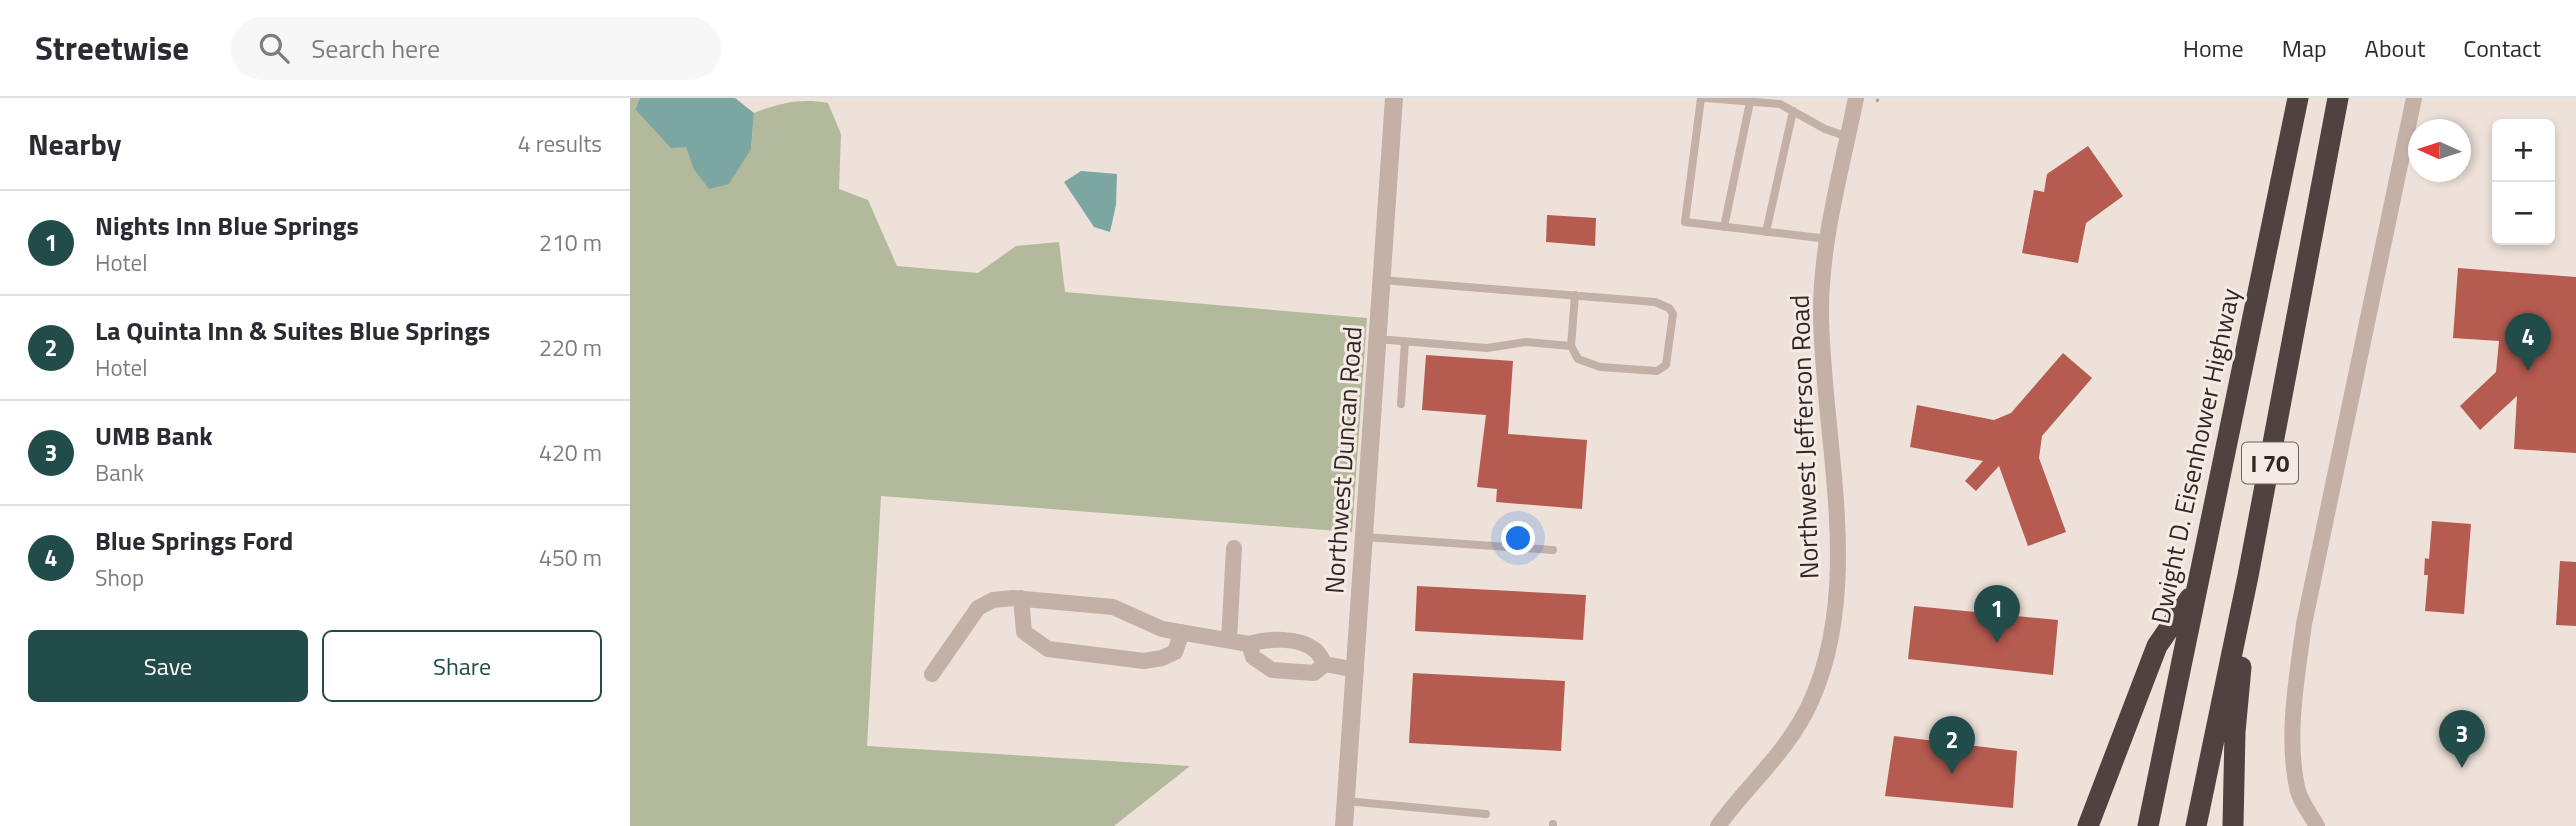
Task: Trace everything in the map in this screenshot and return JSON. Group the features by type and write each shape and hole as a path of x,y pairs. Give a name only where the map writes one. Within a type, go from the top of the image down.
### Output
{"highway":[{"name":"Dwight D. Eisenhower Highway","path":"2147,826 2298,98"},
{"name":"I 70","path":"2196,826 2248,576 2338,98"},
{"path":"2233,826 2235,732 2248,576"},
{"path":"2088,826 2157,646 2197,588"}],"street":[{"name":"Northwest Duncan Road","path":"1344,826 1394,98"},
{"name":"Northwest Jefferson Road","path":"1718,826 1738,799 1772,764 1794,733 1812,699 1825,660 1833,614 1837,557 1836,503 1822,345 1823,267 1856,98"},
{"path":"2317,826 2297,789 2293,717 2298,669 2304,624 2414,98"},
{"path":"1228,640 1234,548"},
{"path":"932,674 978,608 993,600 1021,598 1113,607 1162,629 1250,644 1264,639 1294,642 1315,650 1325,664 1356,670"},
{"path":"1021,598 1024,632 1048,649 1144,661 1162,658 1175,652 1182,632"},
{"path":"1250,644 1253,657 1272,670 1314,673 1325,664"}],"lane":[{"path":"1828,239 1685,222 1704,98 1780,104 1825,129 1848,137"},
{"path":"1724,227 1750,102"},
{"path":"1766,232 1793,111"},
{"path":"1381,280 1575,295 1654,302 1669,308 1673,314 1671,346 1666,365 1657,371 1586,364 1578,359 1571,346 1575,295"},
{"path":"1377,339 1487,348 1526,342 1571,346"},
{"path":"1401,404 1405,341"},
{"path":"1364,537 1553,550"},
{"path":"1346,801 1486,814"}],"green space":[{"path":"630,98 640,98 635,109 686,147 693,168 751,149 754,113 791,102 828,103 841,134 839,189 868,200 897,266 978,273 1016,246 1059,242 1065,292 1367,318 1352,532 881,496 867,746 1190,766 1114,826 630,826"}],"water":[{"path":"640,98 735,98 754,113 751,149 729,184 709,189 693,168 686,147 671,148 635,109"},
{"path":"1081,171 1117,174 1116,205 1110,232 1094,227 1064,182"}],"building":[{"path":"2088,146 2123,196 2086,223 2078,263 2022,253 2034,190 2044,192 2047,174"},
{"path":"1547,215 1596,218 1595,246 1546,242"},
{"path":"2458,268 2576,277 2576,453 2514,449 2517,396 2480,430 2460,406 2496,372 2499,341 2453,338"},
{"path":"2063,353 2092,378 2042,436 2039,458 2066,532 2028,546 1999,466 1976,491 1965,481 1983,461 1910,447 1917,405 1994,420 2011,413"},
{"path":"1426,355 1513,361 1508,434 1587,440 1582,509 1496,502 1497,489 1477,487 1486,415 1422,410"},
{"path":"2432,521 2471,524 2464,614 2425,611 2428,575 2424,575 2425,558 2429,559"},
{"path":"2560,561 2576,562 2576,626 2556,625"},
{"path":"1417,586 1586,595 1583,640 1415,631"},
{"path":"1914,606 2058,620 2053,675 1908,659"},
{"path":"1413,673 1565,681 1561,751 1409,743"},
{"path":"1894,736 2017,751 2013,808 1885,796"}],"place":[{"name":"Blue Springs Ford","path":"2528,371"},
{"name":"Nights Inn Blue Springs","path":"1997,643"},
{"name":"UMB Bank","path":"2462,768"},
{"name":"La Quinta Inn & Suites Blue Springs","path":"1952,774"}]}
